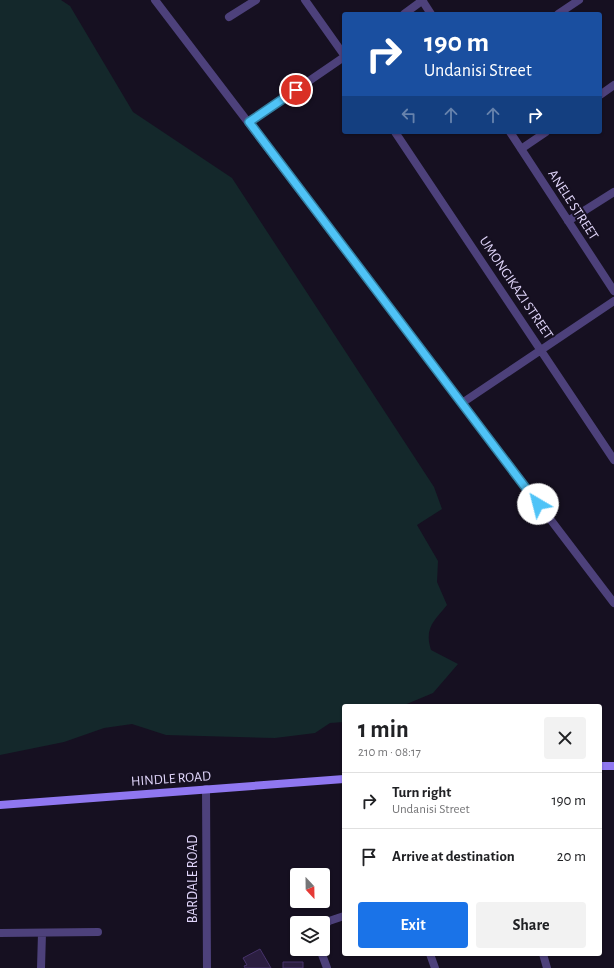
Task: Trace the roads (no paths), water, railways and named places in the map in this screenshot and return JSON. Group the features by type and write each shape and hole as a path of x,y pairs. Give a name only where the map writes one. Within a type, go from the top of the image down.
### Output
{"main road":[{"path":"602,766 614,766"},
{"name":"HINDLE ROAD","path":"0,805 342,779"}],"street":[{"path":"156,0 614,603"},
{"path":"229,17 256,0"},
{"path":"305,0 342,53"},
{"path":"407,12 422,0 430,12"},
{"path":"561,12 579,0"},
{"path":"249,122 342,57"},
{"path":"602,94 614,86"},
{"name":"UMONGIKAZI STREET","path":"396,134 614,460"},
{"name":"ANELE STREET","path":"511,134 614,291"},
{"path":"521,149 543,134"},
{"path":"568,221 614,192"},
{"path":"462,403 614,301"},
{"name":"BARDALE ROAD","path":"206,789 207,968"},
{"path":"330,921 342,917"},
{"path":"0,934 98,932"},
{"path":"41,968 42,933"},
{"path":"322,956 326,968"},
{"path":"431,956 435,968"},
{"path":"544,956 547,968"}]}
